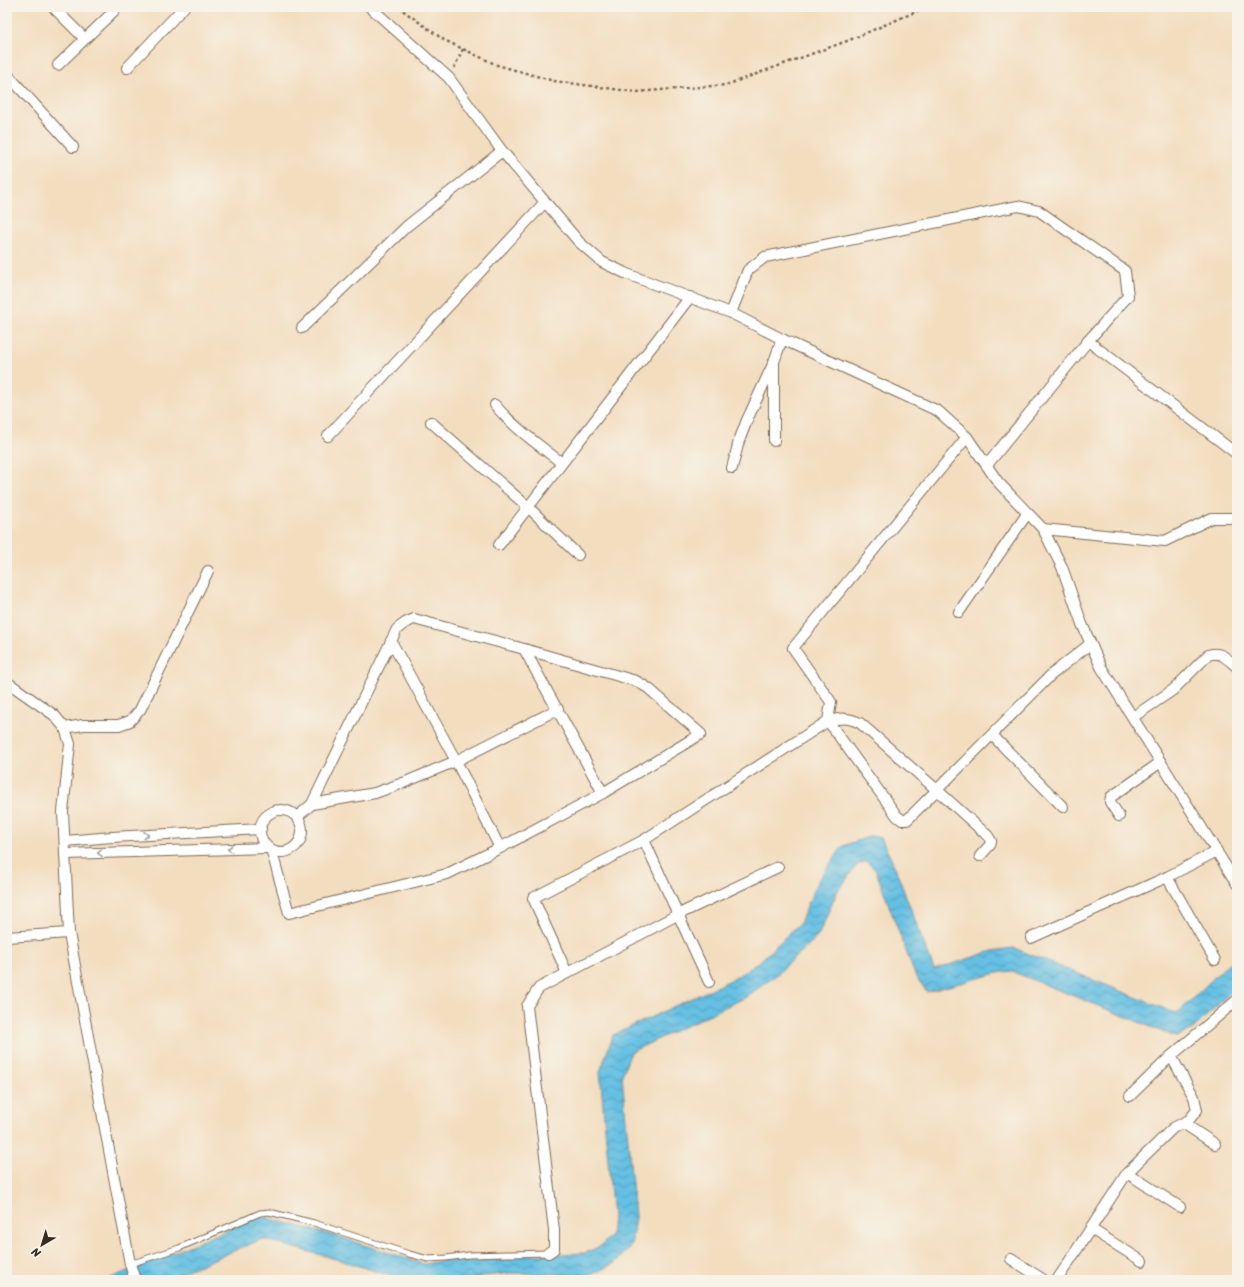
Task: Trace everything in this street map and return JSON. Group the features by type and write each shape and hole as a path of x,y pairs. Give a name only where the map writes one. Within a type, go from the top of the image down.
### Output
{"street":[{"path":"53,7 85,39"},
{"path":"127,68 184,7"},
{"path":"370,7 449,78 502,151 579,242 602,262 627,274 731,313 782,339 938,411 967,437 998,482 1043,529 1062,568 1082,624 1101,667 1237,884"},
{"path":"58,65 115,8"},
{"path":"7,74 73,148"},
{"path":"302,328 407,226 502,151"},
{"path":"328,436 545,202"},
{"path":"731,313 748,270 765,257 1018,206 1039,211 1125,271 1128,296 1088,341 987,465"},
{"path":"499,545 690,297"},
{"path":"732,468 739,441 774,362 782,339"},
{"path":"1088,341 1237,454"},
{"path":"774,362 774,442"},
{"path":"495,405 513,424 562,463"},
{"path":"431,422 528,507 578,555"},
{"path":"967,437 793,648 831,702 828,721 899,819 904,821 907,820 1051,675 1090,644"},
{"path":"959,612 1027,514"},
{"path":"1043,529 1165,541 1212,518 1237,518"},
{"path":"66,728 83,725 119,725 130,720 140,710 208,571"},
{"path":"270,848 288,914 448,874 603,793 701,734 648,688 636,681 414,619 397,629 312,804 297,817"},
{"path":"391,641 456,761 500,848"},
{"path":"524,649 603,793"},
{"path":"1133,717 1173,690 1208,654 1221,654 1237,667"},
{"path":"7,682 54,715 66,728 70,744 63,812 69,933 130,1266 135,1280"},
{"path":"312,804 375,793 403,783 456,761 558,709"},
{"path":"567,973 532,898 644,840 828,721 843,718 860,723 937,790 988,836 991,841 990,845 980,856"},
{"path":"992,735 1063,807"},
{"path":"1119,816 1110,802 1111,797 1161,762"},
{"path":"276,810 283,810 290,812 297,817 302,827 302,834 296,846 291,850 278,852 270,848 262,839 261,829 264,818 276,810"},
{"path":"65,841 261,829"},
{"path":"644,840 708,982"},
{"path":"65,854 270,848"},
{"path":"1031,938 1167,876 1217,851"},
{"path":"548,1253 552,1251 554,1246 554,1230 527,1006 539,988 677,915 778,867"},
{"path":"1167,876 1215,960"},
{"path":"7,937 69,933"},
{"path":"1130,1096 1171,1056 1237,1000"},
{"path":"1058,1280 1127,1172 1174,1128 1189,1120 1197,1110 1194,1097 1171,1056"},
{"path":"1183,1124 1215,1144"},
{"path":"1127,1172 1180,1207"},
{"path":"1091,1229 1142,1261"},
{"path":"1011,1259 1044,1280"}],"lane":[{"path":"130,1266 179,1248 260,1213 270,1212 314,1222 428,1259 468,1255 548,1253"}],"path":[{"path":"398,7 444,40 497,65 554,81 636,92 726,85 847,41 927,7"},
{"path":"449,78 463,49"}],"water":[{"path":"871,836 881,838 894,865 934,970 992,951 1014,948 1175,1013 1180,1011 1237,955 1237,986 1193,1029 1176,1037 1011,971 997,973 927,992 915,975 876,871 866,861 857,865 837,892 818,936 774,977 746,997 631,1052 622,1075 635,1217 631,1246 615,1263 591,1275 509,1273 458,1280 403,1280 343,1261 262,1239 164,1280 106,1280 261,1216 339,1237 424,1264 468,1256 586,1253 602,1245 611,1236 613,1217 600,1072 613,1035 735,978 760,961 800,923 818,881 843,846"}]}
